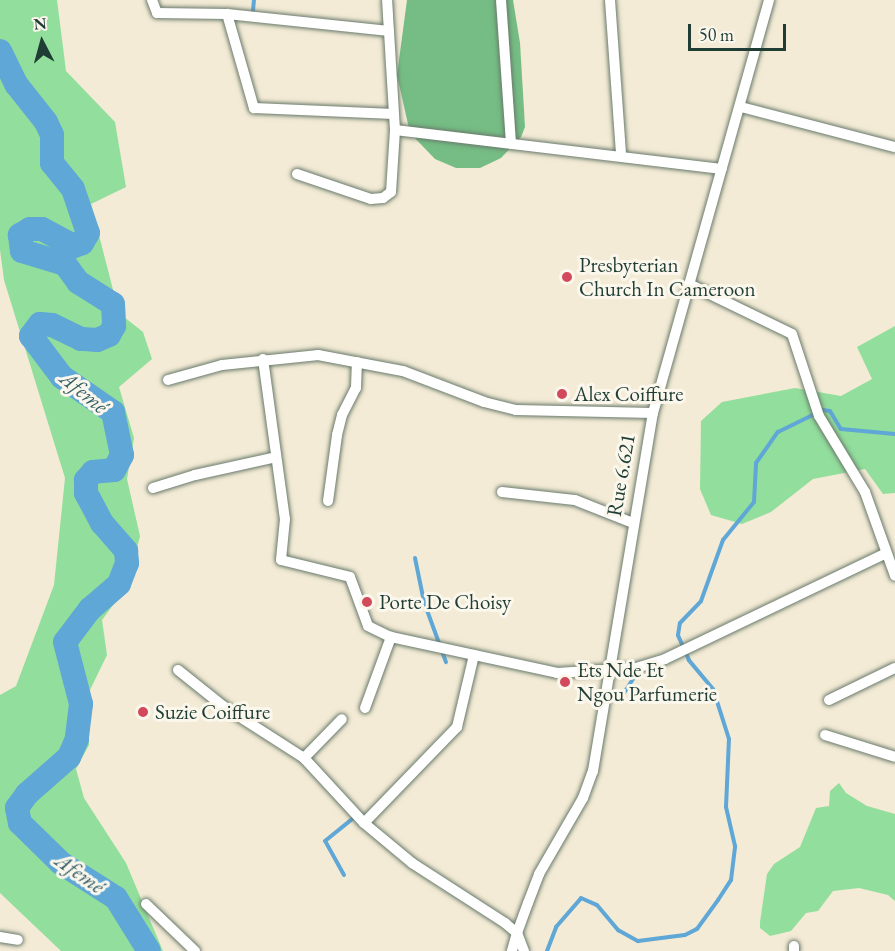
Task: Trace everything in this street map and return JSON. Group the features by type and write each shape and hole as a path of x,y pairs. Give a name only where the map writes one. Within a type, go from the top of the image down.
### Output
{"street":[{"path":"152,0 157,13 227,14 389,31"},
{"path":"297,174 371,199 383,198 391,192 395,130 387,0"},
{"path":"501,0 511,144"},
{"path":"610,0 621,155"},
{"name":"Rue 6.621","path":"512,951 539,874 584,798 593,771 608,670 653,413 741,107 769,0"},
{"path":"227,14 254,108 394,114"},
{"path":"741,107 895,147"},
{"path":"395,130 621,155 722,169"},
{"path":"689,284 789,330 819,416 865,492 895,576"},
{"path":"168,380 263,359 318,356 413,374 484,402 516,410 653,413"},
{"path":"263,359 285,519 281,560 350,577 368,626 391,637 557,673 636,668 675,654 886,553"},
{"path":"328,501 337,435 342,415 356,388 357,362"},
{"path":"153,488 205,472 276,458"},
{"path":"502,492 574,500 633,523"},
{"path":"364,708 391,637"},
{"path":"364,823 457,727 474,655"},
{"path":"829,700 895,668"},
{"path":"178,670 223,706 304,758 364,823 412,862 517,933 524,951"},
{"path":"304,758 342,719"},
{"path":"825,735 895,757"},
{"path":"146,904 195,951"},
{"path":"177,934 186,951"},
{"path":"0,937 18,940"}],"green space":[{"path":"0,0 57,0 66,71 115,122 126,187 91,204 119,313 143,332 152,359 119,387 134,438 127,479 140,536 128,585 102,620 107,655 89,692 89,745 76,769 84,798 126,863 163,951 61,951 0,893 0,695 16,686 54,585 65,478 4,280 0,250"},
{"path":"407,0 513,0 520,43 525,127 521,137 501,158 480,168 456,168 435,159 410,133 397,75"},
{"path":"895,326 895,493 883,494 865,469 813,479 771,512 742,524 711,515 700,489 701,421 722,402 795,388 841,396 872,379 857,347"},
{"path":"839,783 846,793 867,806 895,814 895,901 888,895 859,888 833,891 818,911 806,913 791,931 770,936 760,928 767,874 774,864 800,847 816,808 829,806 830,791"}],"waterway":[{"path":"253,11 254,0"},
{"name":"Afemé","path":"0,51 16,84 46,122 52,135 52,163 73,189 88,233 82,243 74,246 42,229 30,229 20,235 22,251 65,264 78,282 113,304 114,326 109,335 97,340 81,339 52,325 40,324 31,336 62,377 113,412 122,455 114,470 93,472 86,480 86,493 102,523 126,551 127,563 119,584 90,609 65,642 81,704 77,739 69,757 27,794 17,808 20,823 61,863 116,898 149,951"},
{"path":"547,951 556,927 581,898 597,905 618,930 638,941 685,935 697,929 718,900 731,880 735,846 726,807 729,739 713,689 689,660 678,635 680,623 701,601 723,540 754,502 756,463 778,432 823,410 830,411 841,429 895,434"},
{"path":"415,558 424,602 446,662"},
{"path":"622,696 638,671"},
{"path":"344,875 325,841 355,817"}],"place":[{"name":"Presbyterian Church In Cameroon","path":"567,277"},
{"name":"Alex Coiffure","path":"562,394"},
{"name":"Porte De Choisy","path":"367,602"},
{"name":"Ets Nde Et Ngou Parfumerie","path":"565,682"},
{"name":"Suzie Coiffure","path":"143,712"}]}
